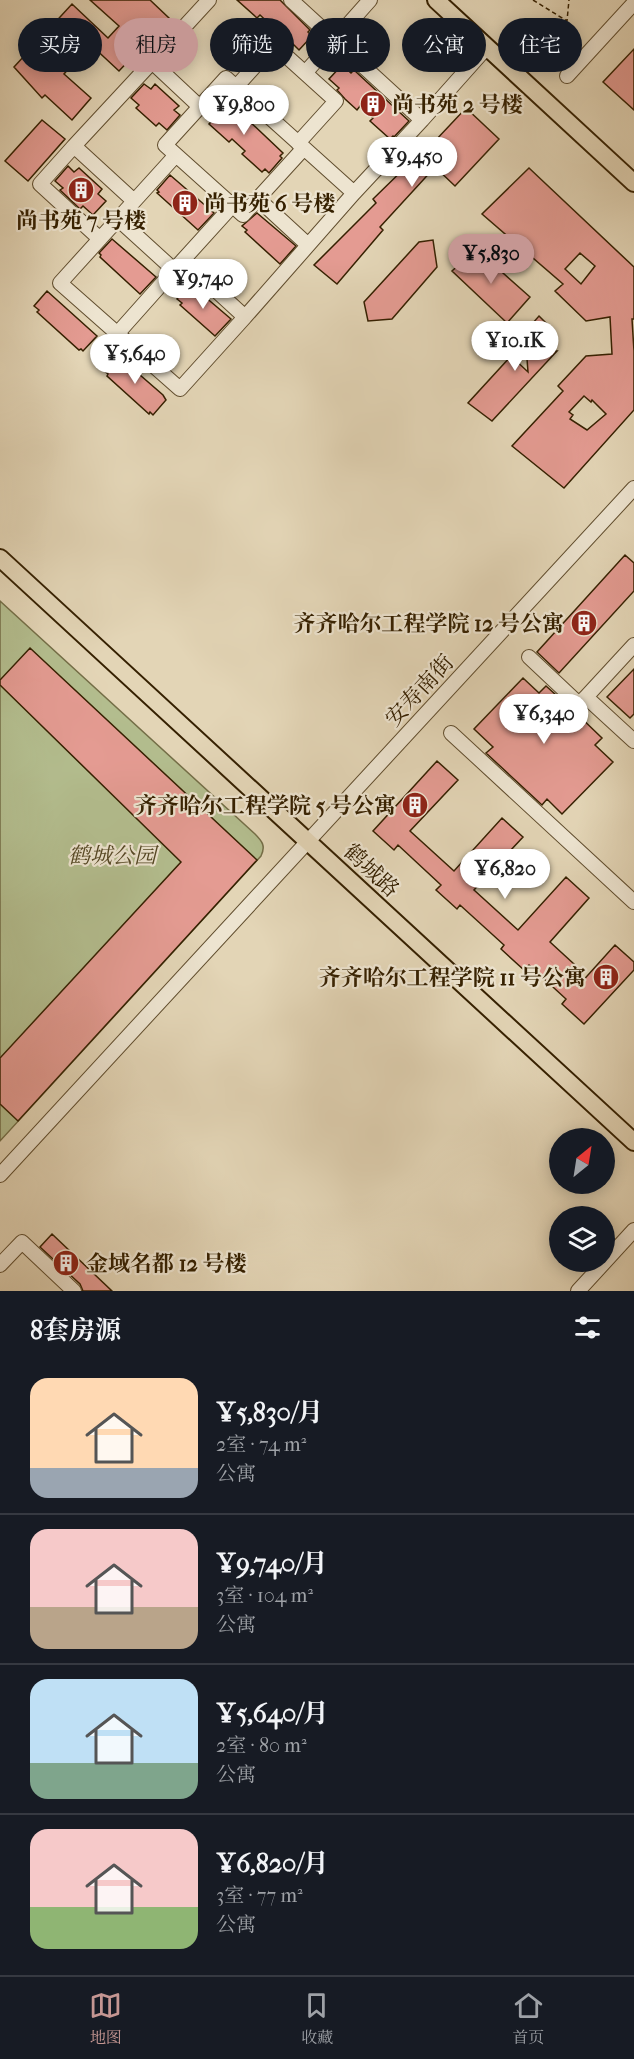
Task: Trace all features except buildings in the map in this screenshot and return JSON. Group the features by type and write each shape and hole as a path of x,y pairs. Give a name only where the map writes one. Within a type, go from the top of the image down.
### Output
{"main road":[{"path":"436,0 634,183"},
{"name":"鹤城路","path":"0,558 634,1142"}],"street":[{"path":"192,18 209,0"},
{"path":"291,0 310,18"},
{"path":"354,18 370,0"},
{"path":"567,76 634,3"},
{"path":"236,87 274,45 336,101 301,146 258,199 243,215 165,145 226,78 301,146 354,193"},
{"path":"176,155 60,282 180,389 487,47"},
{"path":"100,239 40,184 143,72"},
{"path":"163,72 200,107"},
{"path":"369,72 422,120"},
{"path":"74,146 134,201"},
{"path":"258,199 308,245"},
{"path":"117,334 232,206"},
{"path":"118,219 245,317"},
{"name":"安寿南街","path":"0,1175 634,488"},
{"path":"529,657 579,704 634,645"},
{"path":"586,697 634,741"},
{"path":"451,733 634,902"},
{"path":"578,1291 634,1230"},
{"path":"0,1265 22,1242 75,1291"}],"path":[{"path":"533,0 567,21 569,0"}],"green space":[{"name":"鹤城公园","path":"0,601 255,834 261,841 263,849 261,856 0,1141"}],"place":[{"name":"尚书苑 2 号楼","path":"373,104"},
{"name":"尚书苑 7 号楼","path":"81,190"},
{"name":"尚书苑 6 号楼","path":"185,203"},
{"name":"齐齐哈尔工程学院 12 号公寓","path":"584,623"},
{"name":"齐齐哈尔工程学院 5 号公寓","path":"415,805"},
{"name":"齐齐哈尔工程学院 11 号公寓","path":"606,977"},
{"name":"金域名都 12 号楼","path":"66,1263"}]}
